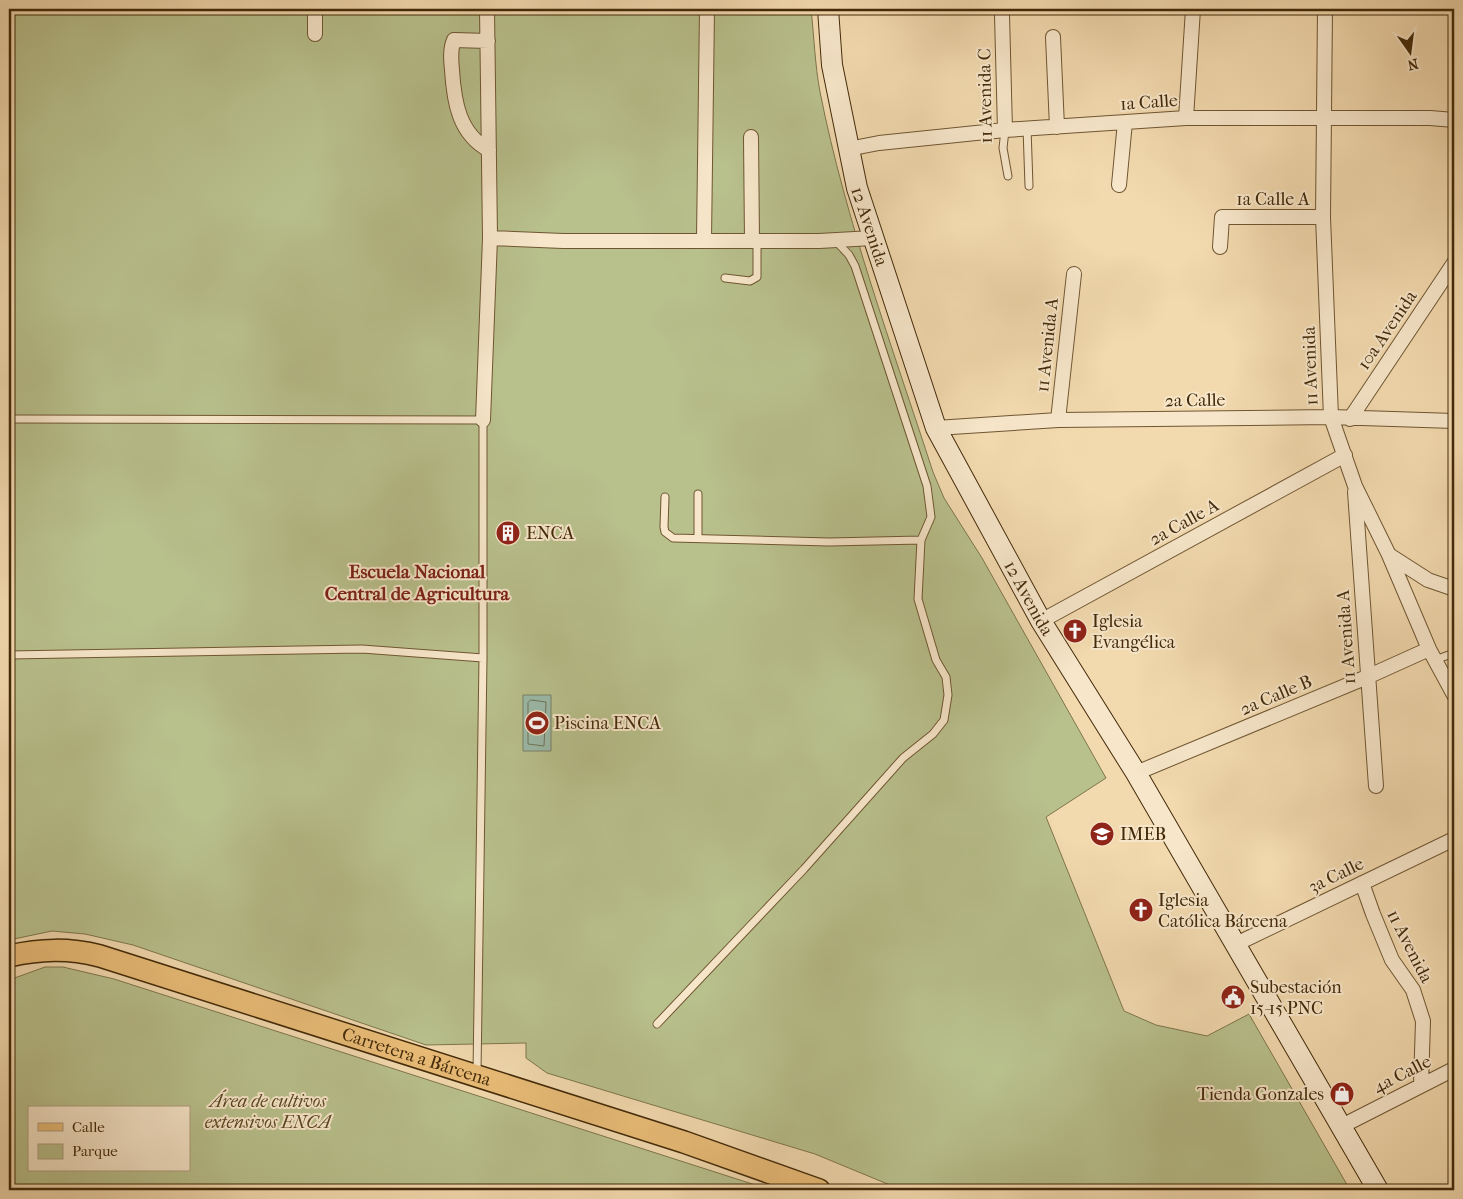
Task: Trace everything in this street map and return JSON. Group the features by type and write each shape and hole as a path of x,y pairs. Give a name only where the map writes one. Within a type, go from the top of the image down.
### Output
{"main road":[{"name":"12 Avenida","path":"828,9 832,65 857,188 936,428 1041,621 1136,774 1378,1190"},
{"name":"Carretera a Bárcena","path":"9,956 29,951 61,949 100,956 684,1142 819,1190"}],"street":[{"path":"315,9 315,34"},
{"path":"482,420 490,238 487,9"},
{"path":"704,239 708,9"},
{"path":"1186,118 1193,9"},
{"name":"11 Avenida","path":"1324,9 1323,218 1331,417 1355,486 1389,555 1432,654 1454,695"},
{"name":"11 Avenida C","path":"1002,15 1005,130"},
{"path":"1053,37 1057,127"},
{"path":"488,41 454,40 451,57 453,93 459,117 479,145 489,150"},
{"name":"1a Calle","path":"848,149 879,143 1005,130 1186,118 1454,120"},
{"path":"1118,185 1125,122"},
{"path":"751,137 755,240"},
{"name":"1a Calle A","path":"1220,247 1222,218 1323,218"},
{"path":"490,238 563,241 835,240 873,238"},
{"name":"10a Avenida","path":"1350,419 1454,263"},
{"name":"11 Avenida A","path":"1058,420 1074,274"},
{"name":"2a Calle","path":"936,428 1058,420 1331,417 1454,421"},
{"name":"2a Calle A","path":"1041,621 1345,455"},
{"name":"11 Avenida A","path":"1355,486 1376,786"},
{"path":"1389,555 1428,580 1454,589"},
{"name":"2a Calle B","path":"1136,774 1367,677 1432,654"},
{"name":"3a Calle","path":"1234,945 1454,839"},
{"name":"11 Avenida","path":"1362,883 1372,914 1392,960 1413,990 1423,1021 1421,1085"},
{"name":"4a Calle","path":"1340,1127 1454,1069"}],"lane":[{"path":"1028,128 1029,186"},
{"name":"11 Avenida C","path":"1005,130 1003,148 1008,176"},
{"path":"725,278 750,281 758,277 755,240"},
{"path":"657,1024 804,869 903,758 933,734 944,720 948,695 946,677 936,660 918,599 921,540 931,517 927,486 855,266 849,255 835,240"},
{"path":"9,419 482,420 483,658 478,1076"},
{"path":"698,494 698,538"},
{"path":"665,496 665,532 673,538 830,542 921,540"},
{"path":"9,655 362,649 483,658"},
{"name":"2a Calle B","path":"1432,654 1454,653"}],"green space":[{"path":"9,9 811,9 820,92 843,188 871,284 933,472 944,498 982,558 1106,778 1046,817 1124,1011 1156,1025 1207,1036 1249,1014 1350,1190 902,1190 815,1154 547,1073 526,1058 526,1043 426,1045 133,945 85,934 52,931 9,940"},
{"name":"Área de cultivos extensivos ENCA","path":"45,967 63,967 114,979 771,1190 9,1190 9,980"}],"water":[{"name":"Piscina ENCA","path":"523,695 551,695 551,751 523,751"}],"place":[{"name":"ENCA","path":"508,533"},
{"name":"Iglesia Evangélica","path":"1075,631"},
{"name":"Piscina ENCA","path":"537,723"},
{"name":"IMEB","path":"1102,834"},
{"name":"Iglesia Católica Bárcena","path":"1141,910"},
{"name":"Subestación 15-15 PNC","path":"1233,997"},
{"name":"Tienda Gonzales","path":"1342,1094"}],"district":[{"name":"Escuela Nacional Central de Agricultura","path":"417,582"}]}
